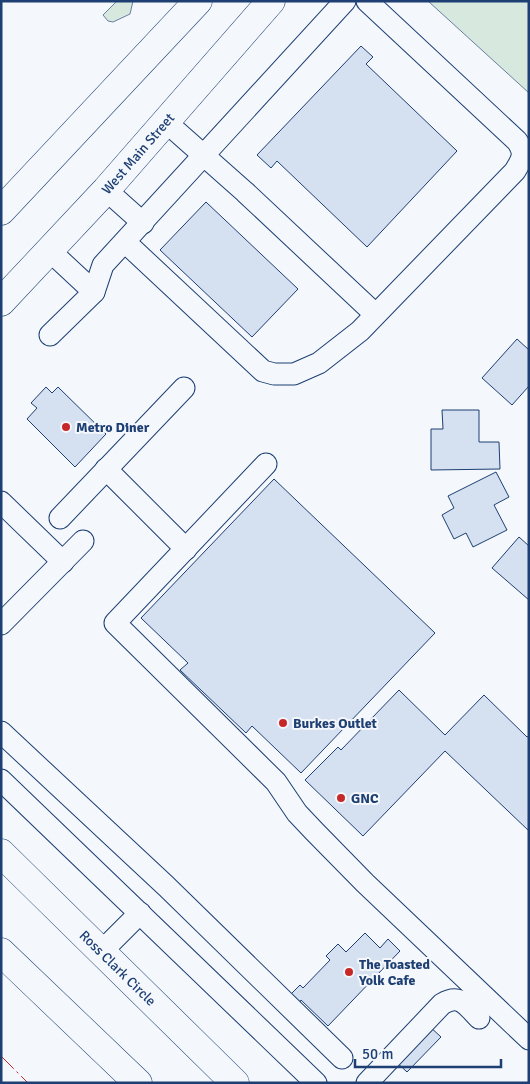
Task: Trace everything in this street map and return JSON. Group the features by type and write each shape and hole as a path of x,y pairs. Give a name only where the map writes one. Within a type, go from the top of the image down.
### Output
{"main road":[{"path":"1,211 198,1"},
{"name":"West Main Street","path":"1,302 106,190 271,1"},
{"name":"Ross Clark Circle","path":"1,853 235,1083"},
{"path":"1,952 138,1083"}],"lane":[{"path":"50,335 94,292 103,265 345,1"},
{"path":"125,242 263,371 274,374 294,374 319,363 360,331 515,171 522,158 522,149 510,134 367,1"},
{"path":"166,122 245,192 376,314"},
{"path":"106,190 143,223"},
{"path":"50,251 94,292"},
{"path":"60,518 184,388"},
{"path":"266,464 115,623 276,782 297,813 366,883 529,1039"},
{"path":"106,469 186,548"},
{"path":"1,502 63,562"},
{"path":"1,624 83,541"},
{"path":"1,732 166,886 342,1058"},
{"path":"1,780 316,1083"},
{"path":"102,951 140,913"},
{"path":"367,1083 442,1004 451,999 460,1000 479,1018"}],"shaded area":[{"path":"117,1 133,1 130,14 113,22 108,21 103,15"},
{"path":"428,1 529,1 529,93"}],"building":[{"path":"361,46 373,57 366,64 457,151 367,247 277,161 271,168 257,155"},
{"path":"206,202 298,289 252,337 160,250"},
{"path":"517,339 529,350 529,386 512,405 482,378"},
{"name":"Metro Diner","path":"46,387 52,393 58,387 106,434 75,467 27,419 37,408 31,403"},
{"path":"442,410 479,410 479,442 499,442 500,469 431,470 431,429 443,429"},
{"path":"496,472 509,497 494,505 507,530 473,547 466,533 454,539 442,515 454,508 448,496"},
{"path":"274,479 435,633 301,773 252,726 246,733 180,670 188,663 141,618"},
{"path":"519,537 529,546 529,600 492,568"},
{"path":"399,690 445,735 484,695 527,737 529,736 529,831 445,751 363,836 305,780 338,747 341,750"},
{"name":"The Toasted Yolk Cafe","path":"365,933 380,948 388,939 400,951 328,1026 301,1000 300,1002 291,994 300,985 303,988 330,960 326,956 338,944 346,952"},
{"path":"427,1024 441,1037 407,1072 393,1059"}],"power":[{"path":"1,1056 28,1083"}],"place":[{"name":"Metro Diner","path":"66,427"},
{"name":"Burkes Outlet","path":"283,723"},
{"name":"GNC","path":"341,798"},
{"name":"The Toasted Yolk Cafe","path":"349,972"}]}
